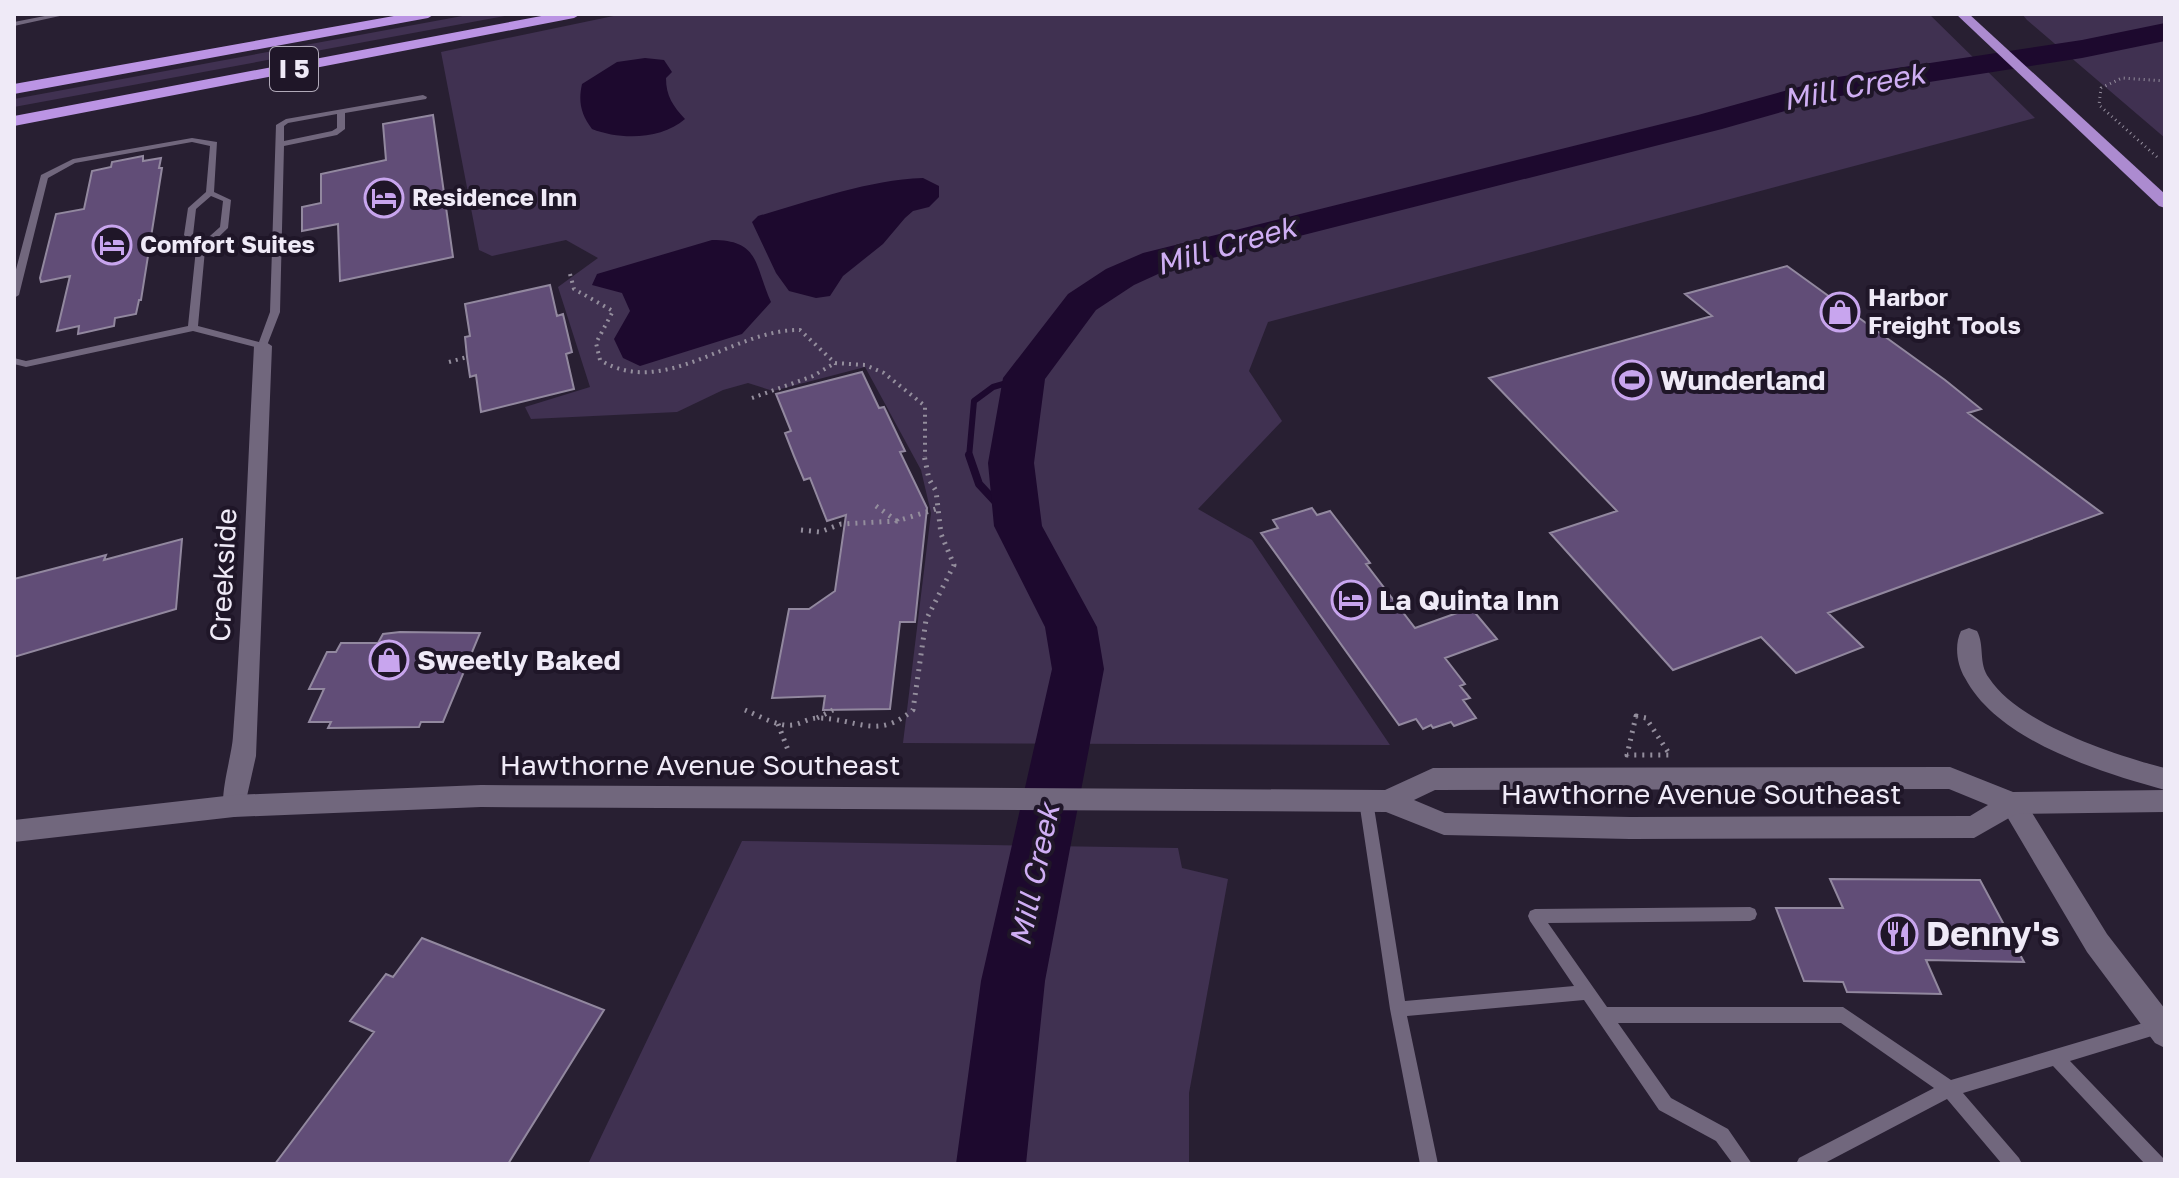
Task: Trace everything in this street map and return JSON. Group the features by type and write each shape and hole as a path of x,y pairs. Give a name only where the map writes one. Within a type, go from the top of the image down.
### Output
{"highway":[{"name":"I 5","path":"14,89 428,14"},
{"name":"I 5","path":"14,121 574,14"},
{"path":"1964,16 2165,203"}],"main road":[{"name":"Creekside","path":"234,806 244,756 248,694 263,346"},
{"path":"1969,637 1971,668 1989,695 2013,717 2059,742 2165,779"},
{"name":"Hawthorne Avenue Southeast","path":"1376,801 1433,779 1950,778 2012,803 2165,801"},
{"name":"Hawthorne Avenue Southeast","path":"14,831 234,806 481,796 1376,801 1444,824 1630,828 1974,827 2012,803"},
{"path":"2012,803 2097,943 2162,1030"}],"lane":[{"path":"14,24 66,14"},
{"path":"14,361 26,364 193,328 263,346 275,312 280,125 286,121 423,97"},
{"path":"279,144 334,133 341,129 341,112"},
{"path":"14,295 44,177 73,161 163,145 210,141 214,144 210,193 192,208 188,235 201,249"},
{"path":"193,328 201,249 224,228 227,200 210,193"},
{"path":"1376,801 1398,1009 1429,1164"},
{"path":"1743,1164 1722,1135 1665,1104 1535,916 1750,914"},
{"path":"1398,1009 1587,992"},
{"path":"1603,1015 1843,1015 1949,1089 2013,1164"},
{"path":"1805,1164 1949,1089 2055,1057 2162,1030"},
{"path":"2055,1057 2157,1164"}],"path":[{"path":"2157,157 2099,105 2101,88 2122,78 2165,81"},
{"path":"570,274 574,289 613,311 596,343 600,360 613,370 636,375 705,357 774,331 800,330 832,361 865,365 884,373 925,406 924,454 929,479 936,491 941,534 954,565 926,620 913,710 895,725 860,725 816,718"},
{"path":"449,362 467,357"},
{"path":"752,398 776,387 812,382 832,361"},
{"path":"876,506 897,523"},
{"path":"801,530 820,532 841,524 897,523 936,509"},
{"path":"745,710 778,724 792,725 833,710"},
{"path":"1641,716 1670,755 1627,755 1630,736 1634,718 1641,716"},
{"path":"778,724 788,750"}],"shaded area":[{"path":"473,14 516,14 14,107 14,99"},
{"path":"623,14 1929,14 2035,118 1268,322 1249,371 1282,421 1198,509 1252,540 1390,745 903,743 931,513 921,470 865,367 773,391 748,383 723,390 677,412 531,419 525,407 590,387 558,287 598,258 566,240 492,256 479,250 441,52"},
{"path":"2022,14 2165,14 2165,138 2027,20"},
{"path":"645,58 664,60 672,72 666,78 667,90 685,119 664,131 640,136 615,135 592,129 581,108 582,84 617,62"},
{"path":"923,178 939,186 939,197 929,207 913,211 905,218 883,244 843,276 830,296 816,298 789,291 776,273 752,222 758,216 840,192"},
{"path":"712,240 739,244 747,250 758,266 771,302 742,334 640,366 623,358 614,339 630,311 622,293 592,285 597,274"},
{"path":"742,841 1178,848 1182,868 1228,879 1189,1093 1189,1164 588,1164"}],"building":[{"name":"Residence Inn","path":"433,115 453,257 340,281 338,224 302,231 302,207 321,203 321,174 386,160 383,124"},
{"name":"Comfort Suites","path":"143,156 143,161 161,158 159,168 162,168 141,300 136,314 115,318 114,326 78,334 79,326 57,331 70,276 41,282 40,278 56,214 84,209 92,171 111,167 112,162"},
{"path":"1787,266 1945,380 1981,409 1968,413 2102,513 1828,613 1863,647 1796,673 1761,637 1673,670 1550,533 1617,511 1489,378 1712,316 1685,294"},
{"path":"550,285 557,316 563,314 572,352 566,354 574,389 481,412 476,375 470,377 467,357 465,337 470,336 465,304"},
{"path":"862,372 879,408 884,407 905,451 900,452 927,508 915,622 900,622 890,709 823,710 825,696 772,698 789,609 809,609 835,591 846,515 827,521 810,478 804,480 794,456 785,433 791,431 776,394"},
{"name":"La Quinta Inn","path":"1312,508 1317,515 1330,511 1415,628 1471,608 1497,639 1445,658 1465,684 1460,686 1470,698 1463,700 1476,718 1454,726 1451,722 1423,729 1416,719 1399,725 1261,533 1278,528 1273,520"},
{"path":"182,539 176,609 14,657 14,579"},
{"path":"480,633 443,722 421,722 419,727 328,728 331,722 309,722 324,689 309,689 327,652 336,652 341,643 378,643 383,634"},
{"name":"Denny's","path":"1830,879 1980,880 2024,962 1926,960 1941,994 1847,992 1843,982 1804,981 1776,908 1843,908"},
{"path":"422,938 604,1010 508,1164 275,1164 374,1032 350,1021 386,974 393,977"}],"waterway":[{"name":"Mill Creek","path":"991,1164 1013,981 1078,669 1071,627 1018,526 1011,463 1024,378 1082,302 1120,277 1156,261 1710,122 1831,88 2082,49 2165,32"},
{"path":"969,455 974,401 993,387 1024,378"},
{"path":"969,455 979,484 1018,526"}],"place":[{"name":"Residence Inn","path":"384,198"},
{"name":"Comfort Suites","path":"112,245"},
{"name":"Harbor Freight Tools","path":"1840,312"},
{"name":"Wunderland","path":"1632,380"},
{"name":"La Quinta Inn","path":"1351,600"},
{"name":"Sweetly Baked","path":"389,660"},
{"name":"Denny's","path":"1898,934"}]}
